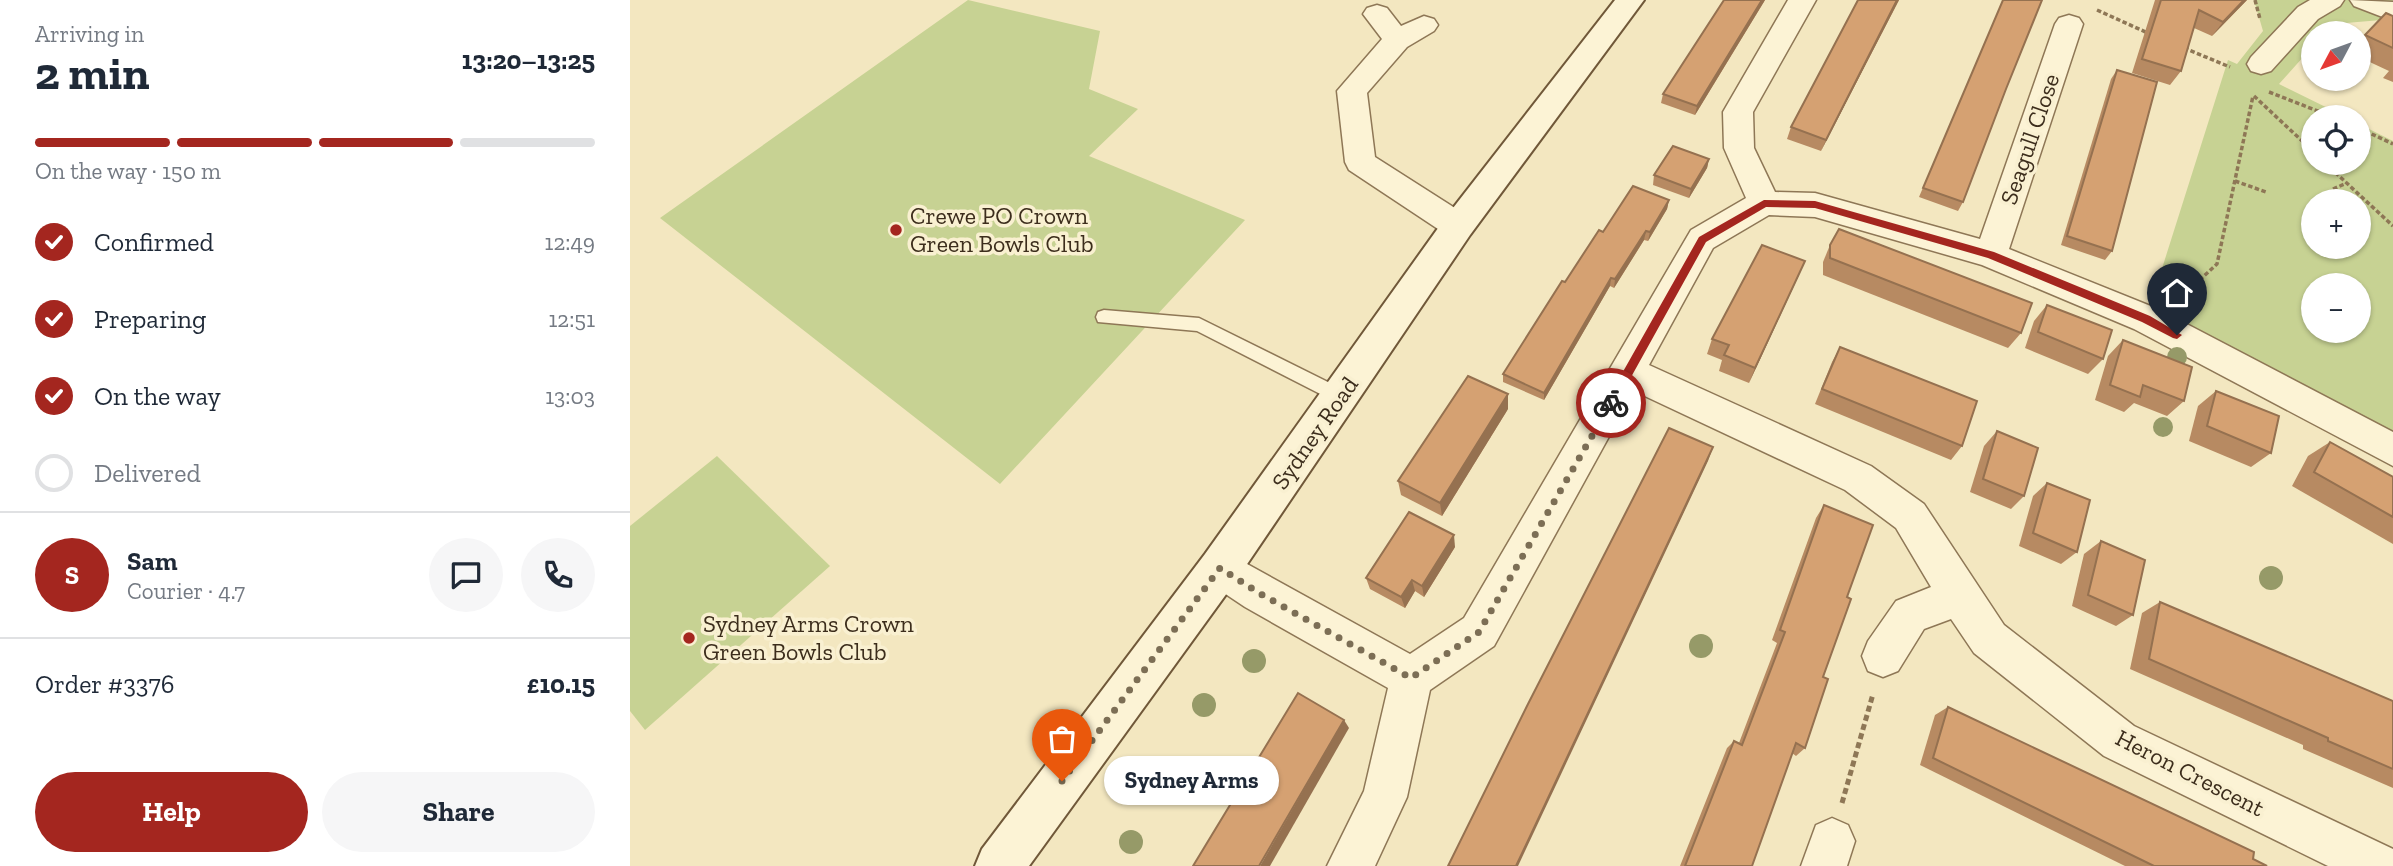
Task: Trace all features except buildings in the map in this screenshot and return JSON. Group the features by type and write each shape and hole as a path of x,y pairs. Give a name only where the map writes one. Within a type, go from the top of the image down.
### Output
{"street":[{"name":"Sydney Road","path":"999,866 1220,568 1458,226 1630,0"},
{"path":"1764,203 1739,148 1738,112 1802,0"},
{"path":"2280,0 2319,6"},
{"path":"2364,0 2393,12"},
{"path":"2261,64 2319,6"},
{"path":"1377,14 1397,40"},
{"name":"Seagull Close","path":"1991,255 2080,15"},
{"path":"1424,25 1397,40 1352,92 1360,162 1458,226"},
{"path":"1350,866 1385,797 1411,678 1479,632 1629,372 1702,239 1764,203 1815,205 1991,255 2152,322 2393,450"},
{"name":"Heron Crescent","path":"1629,372 1858,478 1910,516 1989,639 2119,741 2378,866"},
{"path":"1220,568 1259,593 1411,678"},
{"path":"1883,656 1909,615 1960,596"}],"lane":[{"path":"1104,317 1199,325 1340,396"}],"path":[{"path":"2080,15 2152,35"},
{"path":"2178,45 2228,66 2259,85 2264,77 2261,64"},
{"path":"2152,322 2217,264 2253,96 2257,88 2302,105"},
{"path":"2253,96 2301,140"},
{"path":"2371,134 2393,144"},
{"path":"2338,175 2393,226"},
{"path":"2235,181 2266,192"},
{"path":"2333,189 2347,183"},
{"path":"1828,854 1883,656"}],"green space":[{"path":"968,0 1100,31 1089,89 1138,109 1089,156 1245,220 1000,484 660,218"},
{"path":"2254,0 2393,0 2393,19 2301,21 2301,59 2279,84 2322,105 2301,105 2301,175 2371,175 2371,130 2393,141 2393,450 2146,319 2228,60 2237,64 2263,31"},
{"name":"Sydney Arms Crown Green Bowls Club","path":"717,456 830,566 645,730 630,711 630,526"}],"way so far":[{"path":"1062,781 1220,568 1259,593 1411,678 1456,648 1479,632 1611,403"}],"place":[{"name":"Crewe PO Crown Green Bowls Club","path":"896,230"},
{"name":"Sydney Arms Crown Green Bowls Club","path":"689,638"},
{"name":"Sydney Arms","path":"1062,781"}],"route":[{"path":"1611,403 1702,239 1764,203 1815,205 1991,255 2146,319 2177,335"}]}
